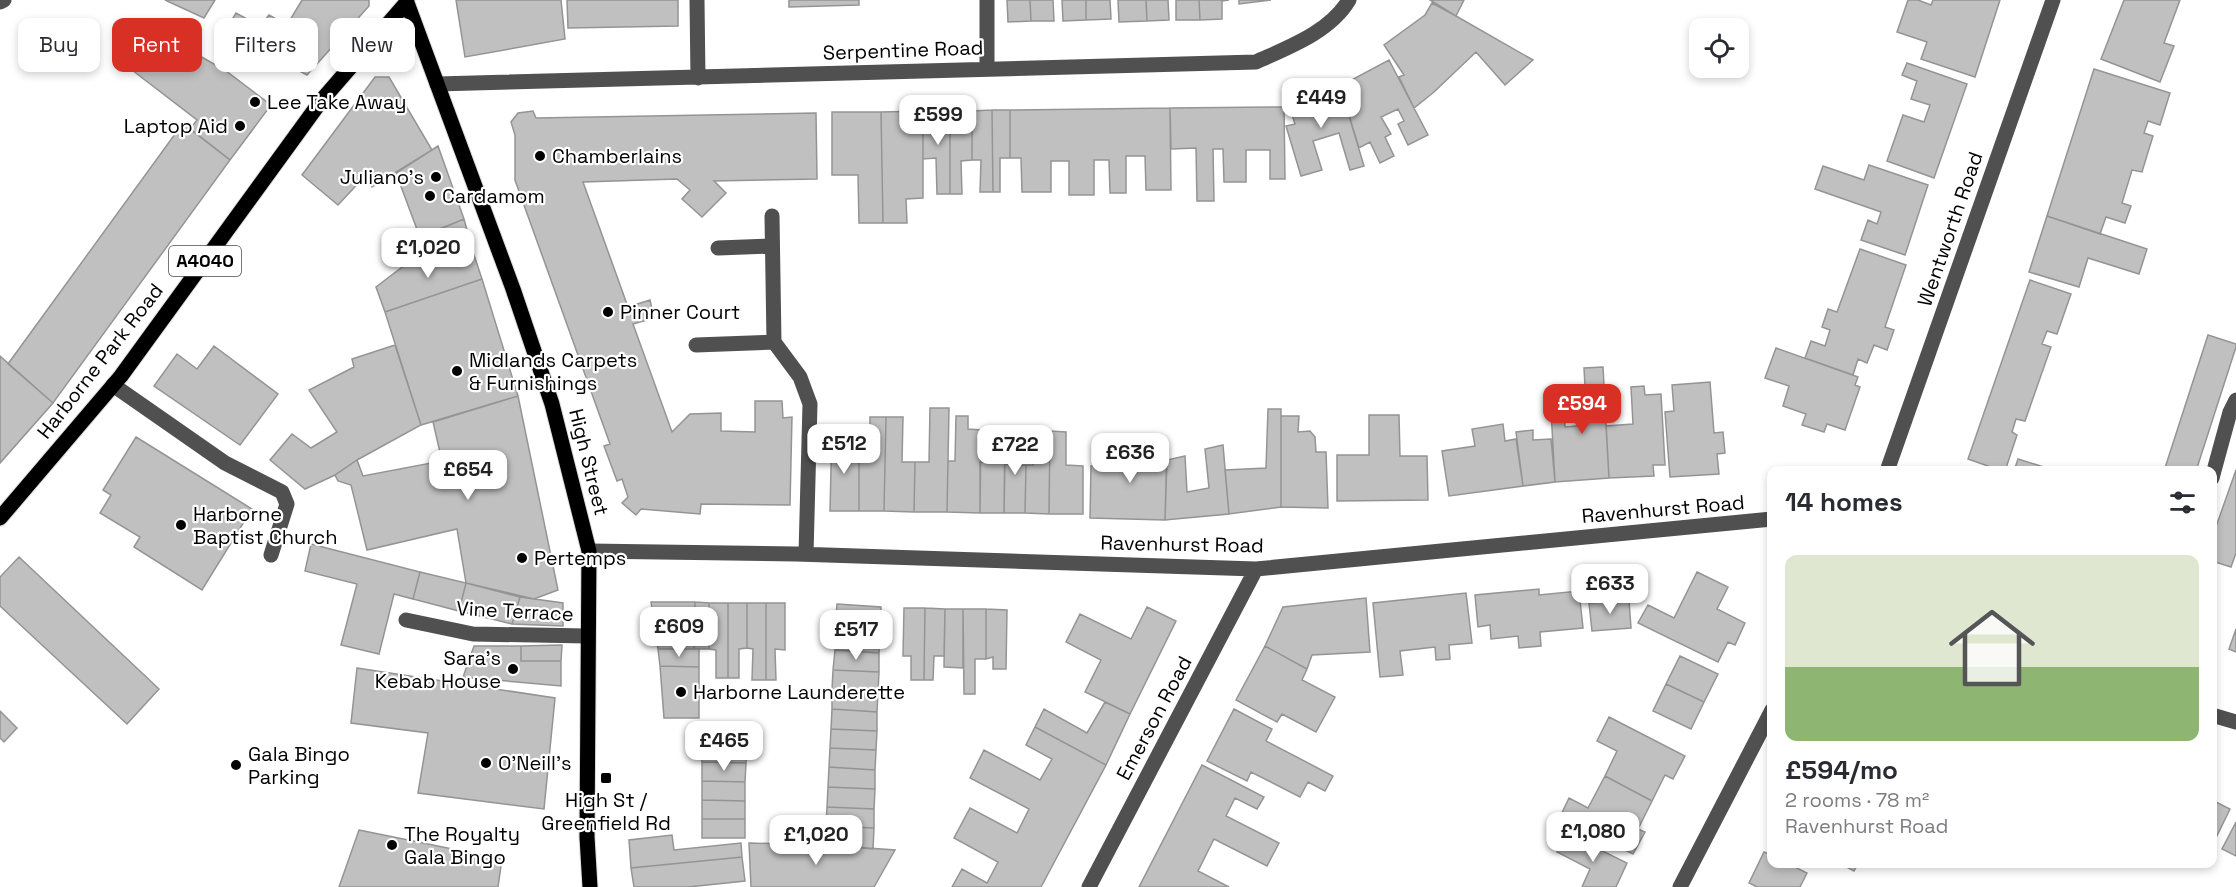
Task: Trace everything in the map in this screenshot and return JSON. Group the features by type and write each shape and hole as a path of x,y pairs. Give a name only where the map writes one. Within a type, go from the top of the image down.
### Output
{"main road":[{"name":"High Street","path":"407,1 453,121 552,404 589,551 587,837 590,887"},
{"name":"Harborne Park Road","path":"0,518 113,385 321,101 407,1"}],"street":[{"path":"697,0 698,78"},
{"path":"987,0 987,68"},
{"name":"Serpentine Road","path":"437,84 1256,62 1302,42 1342,12 1349,0"},
{"name":"Wentworth Road","path":"1889,466 2053,0"},
{"path":"772,216 774,342 800,377 810,404 806,554"},
{"path":"718,248 772,246"},
{"path":"696,345 774,342"},
{"path":"113,385 225,462 282,492 287,504 271,555"},
{"path":"2215,466 2230,412 2236,400"},
{"name":"Ravenhurst Road","path":"589,551 806,554 1256,568 1767,519"},
{"name":"Emerson Road","path":"1089,887 1256,568"},
{"name":"Vine Terrace","path":"406,620 473,634 587,636"},
{"path":"2217,717 2236,722"},
{"path":"1680,887 1767,720"}],"building":[{"path":"165,0 215,0 204,18"},
{"path":"302,0 369,0 369,6 358,18 330,18 330,49 318,63 318,18 291,18"},
{"path":"456,0 561,0 565,39 465,57"},
{"path":"567,0 678,0 678,26 568,28"},
{"path":"789,0 859,0 859,5 789,7"},
{"path":"1007,0 1030,0 1031,21 1008,22"},
{"path":"1030,0 1053,0 1054,21 1031,21"},
{"path":"1062,0 1086,0 1086,20 1063,21"},
{"path":"1086,0 1110,0 1111,19 1086,20"},
{"path":"1118,0 1146,0 1147,21 1119,22"},
{"path":"1146,0 1168,0 1169,20 1147,21"},
{"path":"1176,0 1199,0 1200,20 1176,20"},
{"path":"1199,0 1229,0 1222,1 1222,19 1200,20"},
{"path":"1239,0 1271,0 1239,4"},
{"path":"1430,0 1464,0 1456,16"},
{"path":"1908,0 1918,0 1931,5 1933,0 2000,0 1975,77 1921,59 1927,42 1897,32"},
{"path":"2124,0 2180,0 2164,43 2174,46 2160,82 2101,59"},
{"path":"1432,3 1533,60 1505,85 1476,52 1414,108 1399,77 1404,75 1384,45 1425,15"},
{"path":"236,13 245,18 233,18"},
{"path":"202,57 214,64 214,72 227,72 271,105 230,160 190,129 197,120 135,72 202,72"},
{"path":"1389,60 1428,135 1408,145 1398,124 1404,121 1398,109 1381,117 1391,134 1385,137 1394,156 1380,163 1370,142 1359,148 1340,86"},
{"path":"1907,63 1967,84 1934,178 1887,161 1903,115 1924,122 1930,105 1911,99 1917,81 1902,75"},
{"path":"2094,69 2170,93 2160,125 2148,121 2144,133 2153,136 2142,172 2132,170 2122,203 2131,206 2125,223 2106,217 2100,234 2047,216"},
{"path":"375,77 389,77 432,150 372,187 366,175 338,205 302,175"},
{"path":"1340,86 1364,166 1350,170 1339,133 1313,141 1322,170 1301,176 1286,126 1295,124 1288,101"},
{"path":"1284,107 1285,179 1270,179 1270,150 1246,150 1246,182 1224,182 1223,149 1213,149 1214,201 1197,201 1196,148 1171,149 1170,108"},
{"path":"1170,108 1171,190 1146,190 1145,156 1126,156 1126,193 1110,193 1109,160 1094,160 1094,195 1069,195 1069,161 1051,161 1051,192 1022,192 1021,158 1010,158 1010,110"},
{"path":"992,110 1010,110 1010,158 1000,158 1000,192 993,192"},
{"path":"992,110 993,192 980,192 981,160 972,160 972,111"},
{"name":"Pinner Court","path":"533,111 536,118 816,113 817,179 714,181 726,193 702,217 682,199 690,190 677,179 583,182 628,307 650,300 654,318 633,324 672,432 690,414 721,413 721,431 755,432 755,401 782,401 783,418 792,417 790,505 701,504 700,514 641,509 636,515 622,503 628,497 622,479 617,481 604,446 610,444 515,180 515,135 511,122 518,113"},
{"path":"923,111 950,111 950,194 937,194 936,158 923,159"},
{"path":"923,111 923,198 906,199 907,223 883,223 881,112"},
{"path":"950,111 972,111 972,160 961,161 962,194 950,194"},
{"path":"832,112 881,112 883,223 859,223 858,175 832,175"},
{"path":"183,123 230,160 53,403 8,364"},
{"name":"Cardamom","path":"438,146 464,219 435,231 421,240 396,173"},
{"path":"1869,165 1928,185 1905,255 1861,240 1868,220 1877,224 1881,212 1815,189 1823,166 1864,180"},
{"path":"2047,216 2147,249 2139,274 2088,258 2079,287 2029,272"},
{"path":"464,219 472,249 409,262 421,240 435,231"},
{"path":"472,249 482,279 385,312 376,287 409,262"},
{"path":"1860,249 1906,265 1885,327 1894,330 1887,350 1874,345 1867,363 1858,359 1853,375 1805,358 1811,341 1825,346 1830,330 1822,327 1828,309 1837,312"},
{"name":"Midlands Carpets & Furnishings","path":"482,279 518,396 421,425 385,312"},
{"path":"2030,280 2071,294 2057,334 2047,331 2042,344 2051,347 2025,421 2016,419 2012,432 2017,435 2007,466 1988,466 1968,459"},
{"path":"2208,335 2236,344 2198,466 2166,466"},
{"path":"395,345 421,425 357,460 335,475 305,489 270,460 292,434 311,448 337,432 309,390 354,367 352,359"},
{"path":"214,346 278,394 240,445 154,386 177,354 197,369"},
{"path":"1776,348 1858,377 1855,385 1860,387 1845,430 1827,424 1824,432 1802,425 1806,414 1783,406 1789,386 1765,378"},
{"path":"0,356 53,403 0,463"},
{"path":"1603,367 1609,478 1555,482 1550,392 1563,391 1565,427 1587,425 1584,368"},
{"path":"1710,382 1714,433 1723,432 1725,453 1717,454 1719,474 1670,477 1665,412 1674,411 1672,385"},
{"path":"1644,386 1645,395 1661,394 1665,465 1653,465 1654,476 1609,478 1606,426 1633,424 1631,387"},
{"path":"518,396 558,590 534,599 466,583 457,529 367,550 351,485 338,481 335,475 357,460 363,476 442,461 433,422"},
{"path":"930,408 949,408 947,512 914,512 915,462 929,462"},
{"path":"1268,409 1281,409 1281,507 1229,514 1225,470 1266,468"},
{"path":"1369,415 1399,415 1400,456 1427,456 1428,500 1337,501 1337,455 1369,455"},
{"path":"956,416 968,416 968,429 981,430 980,513 947,512 948,461 955,461"},
{"path":"1281,416 1299,416 1298,432 1310,431 1315,437 1316,452 1326,452 1328,508 1281,507"},
{"path":"870,417 886,417 884,511 859,511 859,457 870,457"},
{"path":"886,417 903,417 902,462 915,462 914,512 884,511"},
{"path":"1503,424 1505,441 1516,439 1523,486 1449,496 1442,451 1475,446 1472,429"},
{"path":"1009,427 1020,427 1020,465 1026,465 1025,513 1004,513 1005,464 1009,464"},
{"path":"991,428 1005,428 1004,513 980,513 980,462 991,462"},
{"path":"832,429 848,429 847,457 859,457 859,511 830,511"},
{"path":"1533,430 1533,440 1551,439 1555,482 1523,486 1516,432"},
{"path":"1033,431 1050,431 1049,514 1025,513 1026,465 1033,465"},
{"path":"1050,431 1066,432 1066,465 1083,466 1083,514 1049,514"},
{"path":"1112,436 1137,437 1136,470 1149,471 1150,444 1167,445 1165,520 1090,518 1091,466 1111,467"},
{"name":"Harborne Baptist Church","path":"136,437 252,509 202,590 134,547 140,537 100,513 111,495 103,490"},
{"path":"1223,445 1229,514 1165,520 1167,460 1185,456 1187,492 1209,488 1205,449"},
{"path":"2018,459 2040,466 2016,466"},
{"path":"2236,470 2236,553 2231,567 2217,563 2217,524"},
{"path":"311,544 420,572 413,599 394,594 379,654 341,645 357,584 305,571"},
{"path":"19,557 159,689 127,724 0,606 0,577"},
{"path":"420,572 466,583 459,611 413,599"},
{"path":"1697,572 1728,587 1717,609 1745,623 1735,645 1728,642 1718,662 1638,623 1648,605 1674,618"},
{"path":"466,583 520,597 512,624 459,611"},
{"path":"1539,589 1539,595 1579,591 1583,628 1540,632 1541,646 1519,648 1518,636 1491,639 1490,625 1478,627 1475,595"},
{"path":"1466,593 1472,643 1449,645 1450,659 1436,660 1435,647 1400,651 1403,675 1380,677 1373,603"},
{"path":"520,597 563,603 563,626 512,624"},
{"path":"1366,598 1370,652 1312,655 1307,669 1265,646 1283,607"},
{"path":"1629,600 1631,628 1592,631 1589,603"},
{"path":"651,602 695,602 694,649 658,649"},
{"path":"695,602 709,603 709,649 694,649"},
{"path":"709,603 728,603 728,678 716,678 716,650 709,649"},
{"path":"728,603 747,603 747,648 739,649 739,678 728,678"},
{"path":"747,603 766,603 766,680 752,680 753,649 747,648"},
{"path":"766,603 785,603 785,650 775,649 776,680 766,680"},
{"path":"837,604 881,607 880,634 835,631"},
{"path":"1147,607 1176,621 1130,714 1085,692 1101,660 1066,642 1080,614 1131,639"},
{"path":"904,608 925,608 924,680 911,680 911,656 903,656"},
{"path":"925,608 945,609 944,656 934,656 933,680 924,680"},
{"path":"945,609 963,609 963,668 944,667"},
{"path":"963,609 986,609 986,659 975,659 975,694 964,694"},
{"path":"986,609 1007,610 1006,669 993,669 993,657 986,659"},
{"path":"2236,629 2236,652 2229,649"},
{"path":"835,631 880,634 879,653 835,650"},
{"path":"562,645 561,661 521,661 521,646"},
{"name":"Sara's Kebab House","path":"474,646 521,646 521,661 561,661 561,686 463,677"},
{"path":"1265,646 1307,669 1302,680 1335,697 1316,732 1282,714 1277,722 1236,700"},
{"path":"658,649 699,649 699,667 660,666"},
{"path":"835,650 879,653 879,672 833,670"},
{"path":"1680,656 1718,674 1704,702 1666,684"},
{"name":"Harborne Launderette","path":"660,666 699,667 699,718 664,718"},
{"name":"O'Neill's","path":"357,668 555,698 544,809 418,793 428,733 351,723"},
{"path":"833,670 879,672 878,692 832,690"},
{"path":"1666,684 1704,702 1691,729 1653,711"},
{"path":"832,690 878,692 877,712 832,709"},
{"path":"1105,702 1130,714 1106,765 1035,727 1044,709 1087,733"},
{"path":"832,709 877,712 877,731 831,729"},
{"path":"1234,709 1272,729 1266,741 1333,776 1325,791 1308,782 1300,797 1251,772 1247,781 1207,761"},
{"path":"0,711 17,728 4,742 0,738"},
{"path":"1609,717 1685,756 1673,779 1665,775 1652,801 1605,776 1617,751 1597,741"},
{"path":"703,725 746,725 746,744 702,744"},
{"path":"1035,727 1106,765 1041,887 952,887 962,869 987,883 998,862 954,838 970,808 1017,833 1029,809 970,778 984,750 1040,780 1052,759 1026,745"},
{"path":"831,729 877,731 876,750 830,748"},
{"path":"702,744 746,744 746,763 702,762"},
{"path":"830,748 876,750 875,770 829,767"},
{"path":"702,762 746,763 745,782 702,781"},
{"path":"1202,765 1264,797 1257,809 1235,798 1226,816 1279,843 1267,866 1214,839 1198,871 1229,887 1139,887"},
{"path":"829,767 875,770 875,789 828,787"},
{"path":"1605,776 1652,801 1638,829 1645,832 1633,854 1560,817 1569,798 1588,808"},
{"path":"702,781 745,782 745,801 702,800"},
{"path":"828,787 875,789 874,809 827,807"},
{"path":"702,800 745,801 745,819 702,819"},
{"path":"2217,802 2230,809 2217,836"},
{"path":"827,807 874,809 874,828 826,826"},
{"path":"702,819 745,819 745,838 702,838"},
{"path":"2236,822 2236,856 2222,849"},
{"path":"826,826 874,828 873,849 825,845"},
{"name":"The Royalty Gala Bingo","path":"359,830 502,859 498,887 339,887"},
{"path":"1566,833 1627,863 1616,887 1582,887 1590,869 1557,852"},
{"path":"672,835 674,850 741,843 742,857 631,868 629,840"},
{"path":"749,843 895,850 874,887 751,887"},
{"path":"1764,852 1767,853 1767,868 1797,868 1807,873 1800,887 1757,887 1749,883"},
{"path":"742,857 745,881 688,887 634,887 631,868"}],"place":[{"name":"Lee Take Away","path":"255,102"},
{"name":"Laptop Aid","path":"240,126"},
{"name":"Chamberlains","path":"540,156"},
{"name":"Juliano's","path":"436,177"},
{"name":"Cardamom","path":"430,196"},
{"name":"Pinner Court","path":"608,312"},
{"name":"Midlands Carpets & Furnishings","path":"457,371"},
{"name":"Harborne Baptist Church","path":"181,525"},
{"name":"Pertemps","path":"522,558"},
{"name":"Sara's Kebab House","path":"513,669"},
{"name":"Harborne Launderette","path":"681,692"},
{"name":"O'Neill's","path":"486,763"},
{"name":"Gala Bingo Parking","path":"236,765"},
{"name":"High St / Greenfield Rd","path":"606,778"},
{"name":"The Royalty Gala Bingo","path":"392,845"}]}
